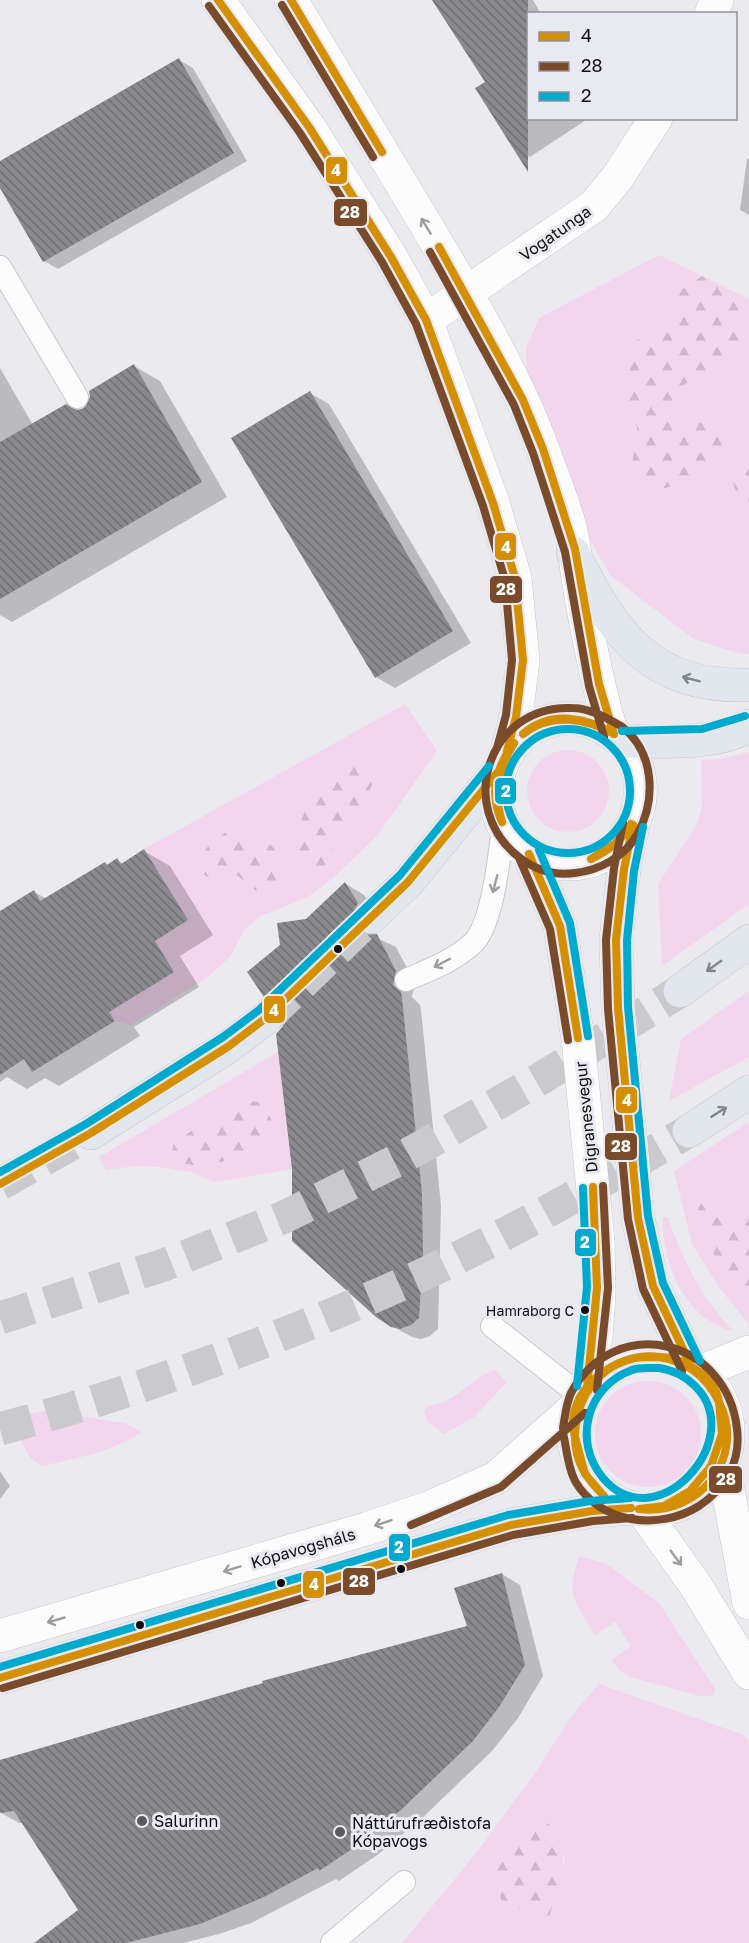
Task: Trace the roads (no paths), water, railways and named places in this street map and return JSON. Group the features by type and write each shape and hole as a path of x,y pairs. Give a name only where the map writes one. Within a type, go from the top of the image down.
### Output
{"main road":[{"path":"573,553 600,606 644,656 668,671 692,680 731,686 749,685"},
{"path":"618,738 714,738 749,726"},
{"path":"371,917 408,882 502,762"},
{"path":"680,991 749,942"},
{"path":"91,1133 269,1022"},
{"path":"689,1131 749,1092"}],"street":[{"path":"218,0 309,127 391,257 426,320 493,503 515,578 523,660 516,717 495,791 497,809 503,826 529,854 552,862 576,864 599,857 619,844 633,825"},
{"path":"291,0 467,294 523,400 558,493 575,549 573,553 599,684 618,738"},
{"name":"Vogatunga","path":"426,320 594,206 617,178 655,120"},
{"path":"502,762 524,733 545,721 569,718 593,722 618,738 631,753 640,776 640,801 624,869 616,940 618,1008 638,1218 653,1286 695,1369 714,1388 724,1407 733,1446 749,1603"},
{"name":"Digranesvegur","path":"529,854 561,926 578,1039 598,1251 596,1337 582,1396"},
{"path":"749,1352 695,1369 669,1357 646,1355 623,1360 603,1371 582,1396 573,1430 576,1457 588,1480 607,1498 636,1509 696,1586 749,1673"},
{"name":"Kópavogsháls","path":"0,1636 428,1508 496,1478 582,1396"},
{"path":"0,1678 511,1526 592,1511 667,1509 690,1500 710,1484 733,1446"}],"lane":[{"path":"0,267 77,398"},
{"path":"406,980 462,951 475,941 481,932 497,880 503,826"},
{"path":"492,1326 582,1396"},
{"path":"332,1943 404,1882"}],"tunnel":[{"path":"266,1018 371,917"},
{"path":"0,1318 164,1265 284,1217 400,1159 540,1079 680,991"},
{"path":"0,1429 93,1402 186,1371 368,1299 491,1241 571,1199 689,1131"},
{"path":"0,1184 91,1133"}],"place":[{"name":"Hamraborg C","path":"585,1310"},
{"name":"Salurinn","path":"142,1821"},
{"name":"Náttúrufræðistofa Kópavogs","path":"340,1832"}]}
